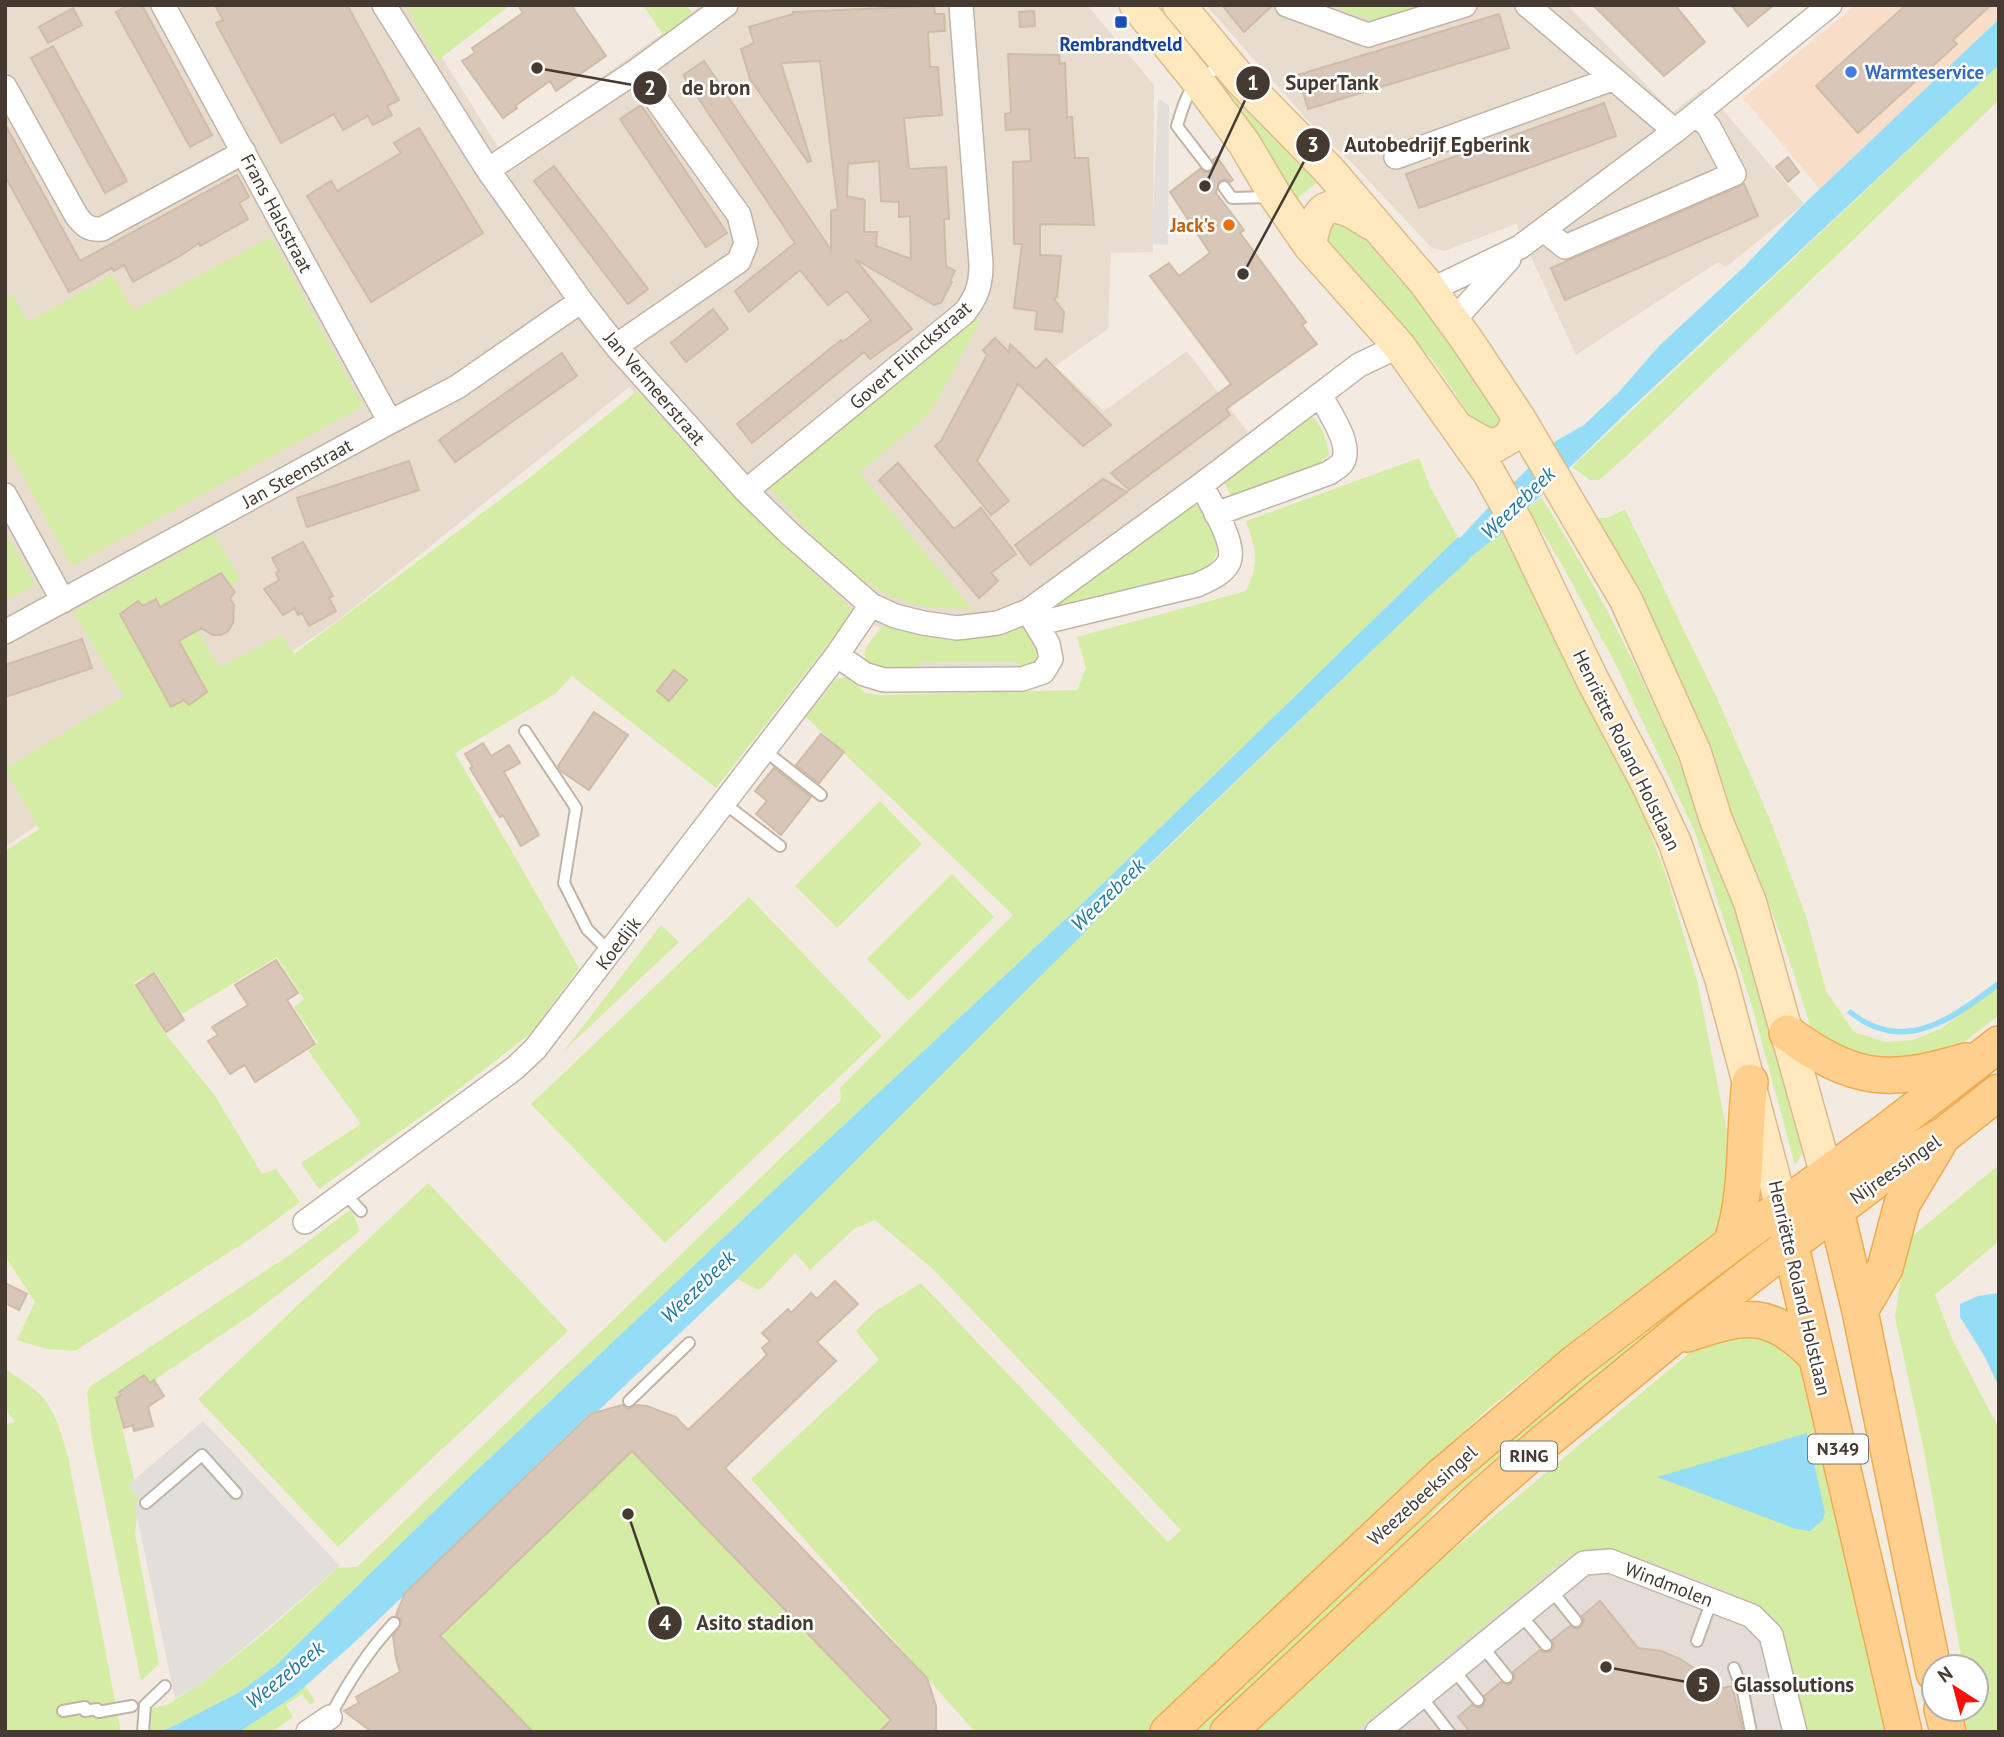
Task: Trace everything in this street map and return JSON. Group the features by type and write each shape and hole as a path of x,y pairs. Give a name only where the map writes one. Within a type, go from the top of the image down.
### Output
{"main road":[{"name":"Henriëtte Roland Holstlaan","path":"1136,5 1244,143 1276,197 1310,246 1392,338 1459,429 1498,489 1675,843 1721,978 1750,1082 1791,1244 1904,1732"},
{"path":"1179,5 1241,80 1328,169 1430,290 1519,418 1626,600 1695,753 1716,820 1750,902 1837,1209"},
{"path":"1310,246 1316,220 1322,212 1334,207 1351,210 1383,232"},
{"path":"1459,429 1495,446 1510,437 1519,418"},
{"path":"1787,1033 1815,1054 1843,1067 1894,1077 1913,1074 1991,1050"},
{"name":"Nijreessingel","path":"1827,1176 1991,1050"},
{"path":"1731,1244 1740,1213 1745,1117 1750,1082"},
{"name":"Nijreessingel","path":"1791,1244 1911,1154 1944,1135 1999,1092"},
{"path":"1860,1311 1885,1268 1902,1203 1944,1135"},
{"name":"Weezebeeksingel","path":"1168,1732 1439,1478 1576,1362 1731,1244 1827,1176"},
{"name":"N349","path":"1837,1209 1930,1653"},
{"name":"RING","path":"1228,1732 1480,1498 1791,1244"},
{"path":"1671,1340 1726,1321 1749,1318 1767,1322 1789,1332 1815,1355"}],"street":[{"name":"Frans Halsstraat","path":"163,5 390,422"},
{"name":"Jan Vermeerstraat","path":"384,5 488,170 616,346 746,491 871,606 895,616 957,628 1032,618 1197,585 1217,575 1229,562 1231,548 1201,485"},
{"path":"488,170 636,71 726,5"},
{"name":"Govert Flinckstraat","path":"746,491 964,313 976,298 981,284 981,264 961,5"},
{"path":"1287,5 1368,34 1465,5"},
{"path":"1527,5 1675,131"},
{"path":"1430,290 1520,247 1544,230 1697,114 1825,7"},
{"path":"616,346 739,261 746,243 739,215 636,71"},
{"path":"1396,157 1612,79"},
{"path":"5,87 76,215 82,224 91,229 102,229 244,152"},
{"path":"1544,230 1565,247 1734,174 1709,127 1697,114"},
{"path":"1453,321 1520,247"},
{"name":"Jan Steenstraat","path":"5,632 457,387 581,301"},
{"name":"Jan Vermeerstraat","path":"1032,618 1392,338"},
{"path":"1216,513 1329,473 1342,464 1346,452 1337,426 1320,395"},
{"path":"5,495 63,601"},
{"name":"Koedijk","path":"305,1222 515,1068 536,1049 837,655 871,606"},
{"path":"837,655 864,674 884,680 1023,679 1043,673 1051,659 1048,644 1032,618"},
{"name":"Windmolen","path":"1387,1729 1421,1696 1584,1563 1610,1561 1752,1616 1771,1635 1795,1732"},
{"path":"308,1732 330,1717"}],"lane":[{"path":"1207,165 1177,126 1190,90 1197,80 1215,70 1241,80"},
{"path":"1224,187 1232,198 1276,197"},
{"path":"525,731 576,808 564,883 587,929 610,953"},
{"path":"764,750 821,795"},
{"path":"724,803 780,846"},
{"path":"344,1193 361,1211"},
{"path":"629,1401 689,1343"},
{"path":"146,1503 201,1455 236,1493"},
{"path":"1551,1590 1576,1621"},
{"path":"1698,1641 1712,1600"},
{"path":"1521,1615 1546,1645"},
{"path":"330,1717 347,1682 394,1623"},
{"path":"1482,1646 1507,1677"},
{"path":"1734,1668 1743,1692 1751,1732"},
{"path":"1453,1670 1479,1700"},
{"path":"143,1730 145,1705 165,1686"},
{"path":"1421,1696 1449,1732"},
{"path":"63,1711 85,1707 85,1712 97,1709 98,1712 132,1706"}],"shaded area":[{"path":"5,5 409,5 500,150 702,5 1087,5 1154,85 1153,252 1111,253 1108,329 1055,366 1104,411 1187,351 1264,454 1023,626 966,642 881,628 846,614 629,387 337,621 5,847"},
{"path":"1206,5 1567,5 1673,112 1704,88 1804,204 1726,267 1718,262 1576,355 1516,224 1445,251 1432,248 1351,162 1317,131"},
{"path":"1856,5 1999,5 1999,19 1820,189 1743,98"},
{"path":"1158,99 1169,105 1168,245 1152,244"},
{"path":"1018,662 1019,676 919,678 919,663"},
{"path":"203,1421 340,1566 199,1686 175,1698 135,1507 138,1498 128,1485"},
{"path":"1612,1487 1838,1586 1874,1732 1303,1732"}],"green space":[{"path":"405,5 510,5 437,61"},
{"path":"643,5 686,5 694,15 664,36"},
{"path":"1328,5 1433,5 1373,20"},
{"path":"1999,65 1999,100 1629,454 1599,480 1590,480 1572,467"},
{"path":"1220,83 1302,168 1313,176 1322,178 1290,205 1215,84"},
{"path":"1329,221 1357,227 1400,281 1432,304 1507,410 1496,434 1474,421 1431,358 1416,346 1319,235"},
{"path":"271,237 363,406 72,566 5,444 5,299 13,295 28,322 112,275 134,310"},
{"path":"974,317 980,321 931,412 859,473 972,609 918,605 875,588 855,574 819,541 770,489 771,483"},
{"path":"637,391 730,493 853,610 850,616 716,788 572,676 555,694 455,753 579,968 531,1033 450,1096 319,1189 301,1163 361,1124 308,1051 318,1043 294,1007 304,999 277,957 182,1014 155,971 134,983 165,1033 215,1096 262,1174 276,1169 300,1202 253,1237 75,1351 47,1349 17,1340 35,1302 5,1256 5,851 39,829 5,769 124,696 73,612 213,534 241,579 185,612 220,667 281,635 294,654 529,478"},
{"path":"1312,416 1324,434 1329,455 1311,470 1234,503 1224,481"},
{"path":"1419,458 1430,487 1458,537 1086,900 458,1488 275,1666 238,1693 205,1711 159,1732 151,1732 147,1710 168,1704 202,1683 273,1626 338,1568 357,1567 841,1100 840,1088 1013,915 806,717 836,679 846,677 866,693 878,695 1077,690 1086,668 1077,637 1246,591 1255,556 1246,521"},
{"path":"1541,497 1604,605 1642,680 1725,871 1806,1138 1803,1153 1795,1165 1752,1006 1695,832 1616,665 1560,561 1528,509"},
{"path":"1192,505 1201,506 1219,537 1218,550 1210,564 1200,571 1162,584 1058,607 1061,600"},
{"path":"1625,509 1717,698 1771,822 1807,919 1826,991 1854,1032 1886,1042 1913,1040 1940,1029 1999,987 1999,1015 1949,1054 1880,1067 1814,1039 1787,953 1755,870 1588,518 1607,518"},
{"path":"5,530 35,585 5,601"},
{"path":"1502,533 1564,635 1623,758 1668,881 1697,980 1733,1162 1728,1194 1714,1234 1587,1329 1488,1409 1147,1732 975,1732 751,1479 879,1360 856,1331 877,1310 921,1283 1168,1542 1181,1530 934,1270 875,1220 854,1229 810,1270 795,1253 758,1290 737,1279 1149,866 1468,558"},
{"path":"1027,624 1044,660 1019,676 1018,662 920,663 919,678 874,668 865,656 866,648 884,625"},
{"path":"880,801 922,844 837,928 795,886"},
{"path":"952,874 994,917 909,1001 867,959"},
{"path":"749,897 882,1036 665,1243 531,1104"},
{"path":"661,925 679,942 563,1052"},
{"path":"1999,1165 1999,1241 1935,1295 1953,1341 1999,1429 1999,1732 1956,1732 1956,1723 1990,1723 1990,1653 1961,1653 1924,1451 1895,1317 1906,1241"},
{"path":"428,1183 568,1331 338,1547 198,1399"},
{"path":"351,1209 360,1231 254,1313 117,1405 139,1500 135,1534 159,1664 141,1681 92,1440 87,1392 91,1386 291,1254"},
{"path":"1747,1249 1751,1255 1541,1420 1438,1508 1395,1557 1214,1732 1184,1732 1492,1448"},
{"path":"1754,1333 1775,1341 1810,1374 1892,1732 1805,1732 1780,1624 1769,1614 1752,1603 1706,1583 1620,1551 1598,1548 1579,1552 1565,1559 1355,1732 1246,1732 1382,1603 1474,1533 1701,1343"},
{"path":"5,1369 32,1388 48,1404 63,1439 121,1732 5,1732 5,1424 15,1422 5,1408"},
{"path":"627,1415 925,1732 473,1732 412,1600"},
{"path":"305,1686 315,1701 310,1705 302,1694 286,1705 293,1717 272,1732 239,1732 294,1696"}],"water":[{"name":"Weezebeek","path":"1999,19 1999,65 1627,412 1502,533 1469,558 1139,874 1080,937 737,1279 356,1641 294,1696 239,1732 159,1732 238,1693 275,1666 458,1488 1086,900 1458,537 1460,538 1556,441 1584,425 1620,391 1659,346"},
{"path":"1999,980 1999,987 1981,1001 1926,1031 1887,1033 1867,1026 1847,1013 1850,1009 1871,1022 1890,1028 1909,1028 1946,1016"},
{"path":"1999,1293 1999,1387 1985,1357 1960,1317 1960,1304 1978,1296"},
{"path":"1807,1433 1825,1512 1822,1521 1810,1531 1796,1529 1657,1477"}],"building":[{"path":"128,5 142,5 212,135 190,147 116,12"},
{"path":"215,5 347,5 399,100 387,106 392,115 373,125 368,116 343,130 334,114 281,143 216,23 223,20"},
{"path":"518,5 571,5 606,56 556,91 550,81 503,118 462,61 475,53 472,48 523,13"},
{"path":"1222,5 1273,5 1244,32"},
{"path":"1593,5 1675,5 1705,42 1664,76"},
{"path":"1731,5 1774,5 1748,26"},
{"path":"1906,5 1991,5 1953,40 1957,44 1858,133 1816,86"},
{"path":"934,6 935,14 944,14 945,31 928,32 930,67 938,67 942,115 904,118 909,169 946,167 949,219 944,219 946,266 955,271 941,303 934,305 855,259 912,329 870,359 864,352 752,443 737,424 841,340 843,342 871,320 847,291 828,305 800,270 749,312 735,291 795,243 683,75 704,61 831,250 831,211 838,209 820,61 781,63 811,161 808,162 750,79 741,49 754,43 749,27 793,12","holes":["879,161 881,201 899,202 899,217 910,216 911,259 876,246 877,232 864,232 865,200 847,196 848,164"]},
{"path":"73,8 82,25 48,43 39,27"},
{"path":"1034,11 1035,26 1020,27 1019,12"},
{"path":"1499,14 1509,48 1308,109 1298,75"},
{"path":"53,46 127,181 105,193 31,58"},
{"path":"1008,54 1059,55 1060,64 1065,63 1067,117 1072,117 1075,158 1088,158 1094,225 1040,224 1040,255 1061,256 1057,297 1054,299 1064,312 1062,332 1035,329 1037,311 1014,308 1022,244 1014,244 1013,162 1031,161 1029,129 1006,130 1005,114 1011,113"},
{"path":"1604,103 1616,136 1419,208 1406,174"},
{"path":"641,105 727,233 706,247 620,119"},
{"path":"5,124 80,261 237,175 249,197 239,203 248,219 200,246 199,243 133,282 124,265 114,271 112,268 69,292 5,176"},
{"path":"419,128 483,233 371,302 307,196 331,181 337,191 401,153 394,143"},
{"path":"1217,157 1233,180 1219,181 1216,193 1244,230 1240,233 1306,322 1302,325 1317,344 1226,409 1230,415 1129,490 1111,473 1231,384 1150,276 1169,263 1179,276 1210,253 1170,192 1200,169 1211,172 1214,167 1213,160"},
{"path":"1788,157 1799,172 1788,182 1776,167"},
{"path":"554,166 648,289 628,304 534,181"},
{"path":"1744,184 1758,216 1565,300 1551,268"},
{"path":"713,309 728,329 686,362 671,343"},
{"path":"995,338 1009,352 1010,344 1036,369 1046,359 1111,425 1083,446 1018,384 977,461 1009,501 991,515 935,446 941,441 987,355 983,350"},
{"path":"562,353 577,376 455,462 439,440"},
{"path":"409,461 419,490 307,527 297,498"},
{"path":"898,463 954,529 981,508 1016,554 991,573 998,581 979,598 879,480"},
{"path":"1103,479 1127,492 1030,565 1015,545"},
{"path":"303,542 333,596 329,598 336,611 309,626 302,613 298,615 295,608 283,615 264,589 279,580 276,573 279,571 272,558"},
{"path":"221,573 235,592 230,598 234,605 233,623 228,631 221,635 213,635 201,628 179,641 207,692 189,705 184,700 171,707 120,614 138,601 143,606 156,599 160,607"},
{"path":"82,639 92,668 5,697 5,665"},
{"path":"674,670 687,680 669,701 657,691"},
{"path":"594,712 628,735 589,790 561,771 558,766"},
{"path":"821,734 844,752 819,783 796,765"},
{"path":"483,743 491,756 509,745 520,763 504,772 539,835 521,846 470,768 473,767 465,754"},
{"path":"774,768 811,797 781,835 756,814 767,801 755,791"},
{"path":"276,960 298,993 287,1000 315,1044 255,1082 245,1065 230,1074 208,1041 218,1035 212,1027 248,1005 235,985"},
{"path":"154,973 184,1020 166,1032 136,985"},
{"path":"835,1281 858,1304 817,1342 836,1361 725,1468 927,1678 936,1706 936,1732 879,1732 891,1720 632,1451 440,1636 533,1732 372,1732 344,1711 359,1703 356,1697 400,1672 393,1636 401,1625 401,1620 396,1615 405,1593 591,1414 622,1405 628,1409 637,1405 647,1406 676,1417 688,1430 767,1355 762,1348 770,1341 762,1333 788,1309 791,1313 811,1293 817,1299"},
{"path":"5,1283 27,1294 19,1310 5,1303"},
{"path":"144,1375 150,1383 154,1380 164,1396 148,1407 153,1426 134,1431 133,1425 124,1428 116,1398 121,1395 119,1392"},
{"path":"1600,1601 1638,1648 1661,1651 1680,1659 1698,1671 1715,1690 1732,1686 1743,1732 1470,1732 1458,1717 1472,1705 1479,1708 1483,1706 1486,1699 1484,1696 1501,1682 1508,1685 1512,1683 1515,1676 1513,1672 1540,1650 1544,1653 1550,1651 1554,1647 1552,1640 1570,1626 1577,1629 1581,1627 1584,1620 1582,1616"}],"place":[{"name":"Rembrandtveld","path":"1121,22"},
{"name":"de bron","path":"537,68"},
{"name":"Warmteservice","path":"1851,72"},
{"name":"SuperTank","path":"1205,186"},
{"name":"Jack's","path":"1229,225"},
{"name":"Autobedrijf Egberink","path":"1243,274"},
{"name":"Asito stadion","path":"628,1514"},
{"name":"Glassolutions","path":"1606,1667"}]}
